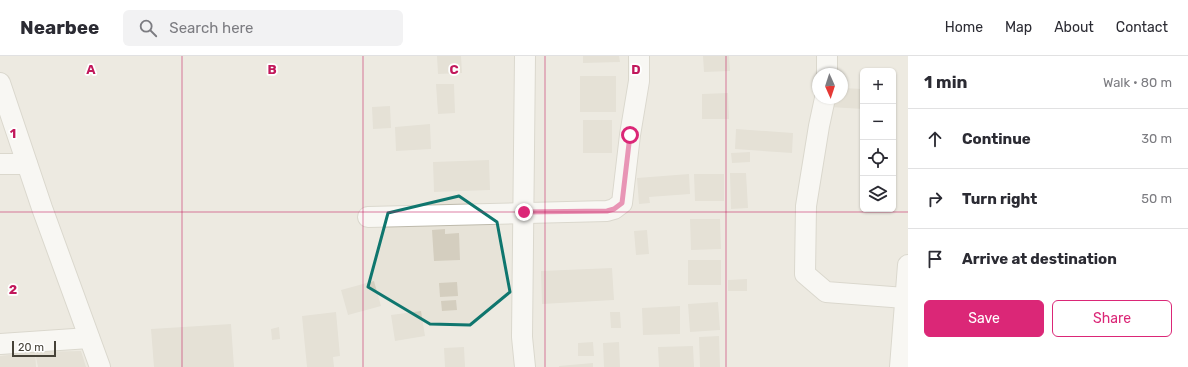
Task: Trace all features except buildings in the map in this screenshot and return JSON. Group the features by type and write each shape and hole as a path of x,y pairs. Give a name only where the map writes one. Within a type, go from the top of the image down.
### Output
{"street":[{"path":"525,56 522,337 525,367"},
{"path":"368,217 607,211 614,209 622,203 630,135 639,81 639,56"},
{"path":"827,56 828,68"},
{"path":"0,83 27,164 100,367"},
{"path":"824,104 806,206 805,274 826,292 905,298"},
{"path":"0,164 27,164"},
{"path":"900,367 908,265"},
{"path":"0,344 90,338"}],"highlighted area":[{"path":"459,196 497,222 510,292 470,325 430,324 368,287 388,213"}],"shaded area":[{"path":"0,56 908,56 908,367 0,367"}],"route":[{"path":"524,212 607,211 614,209 622,203 630,135"}]}
